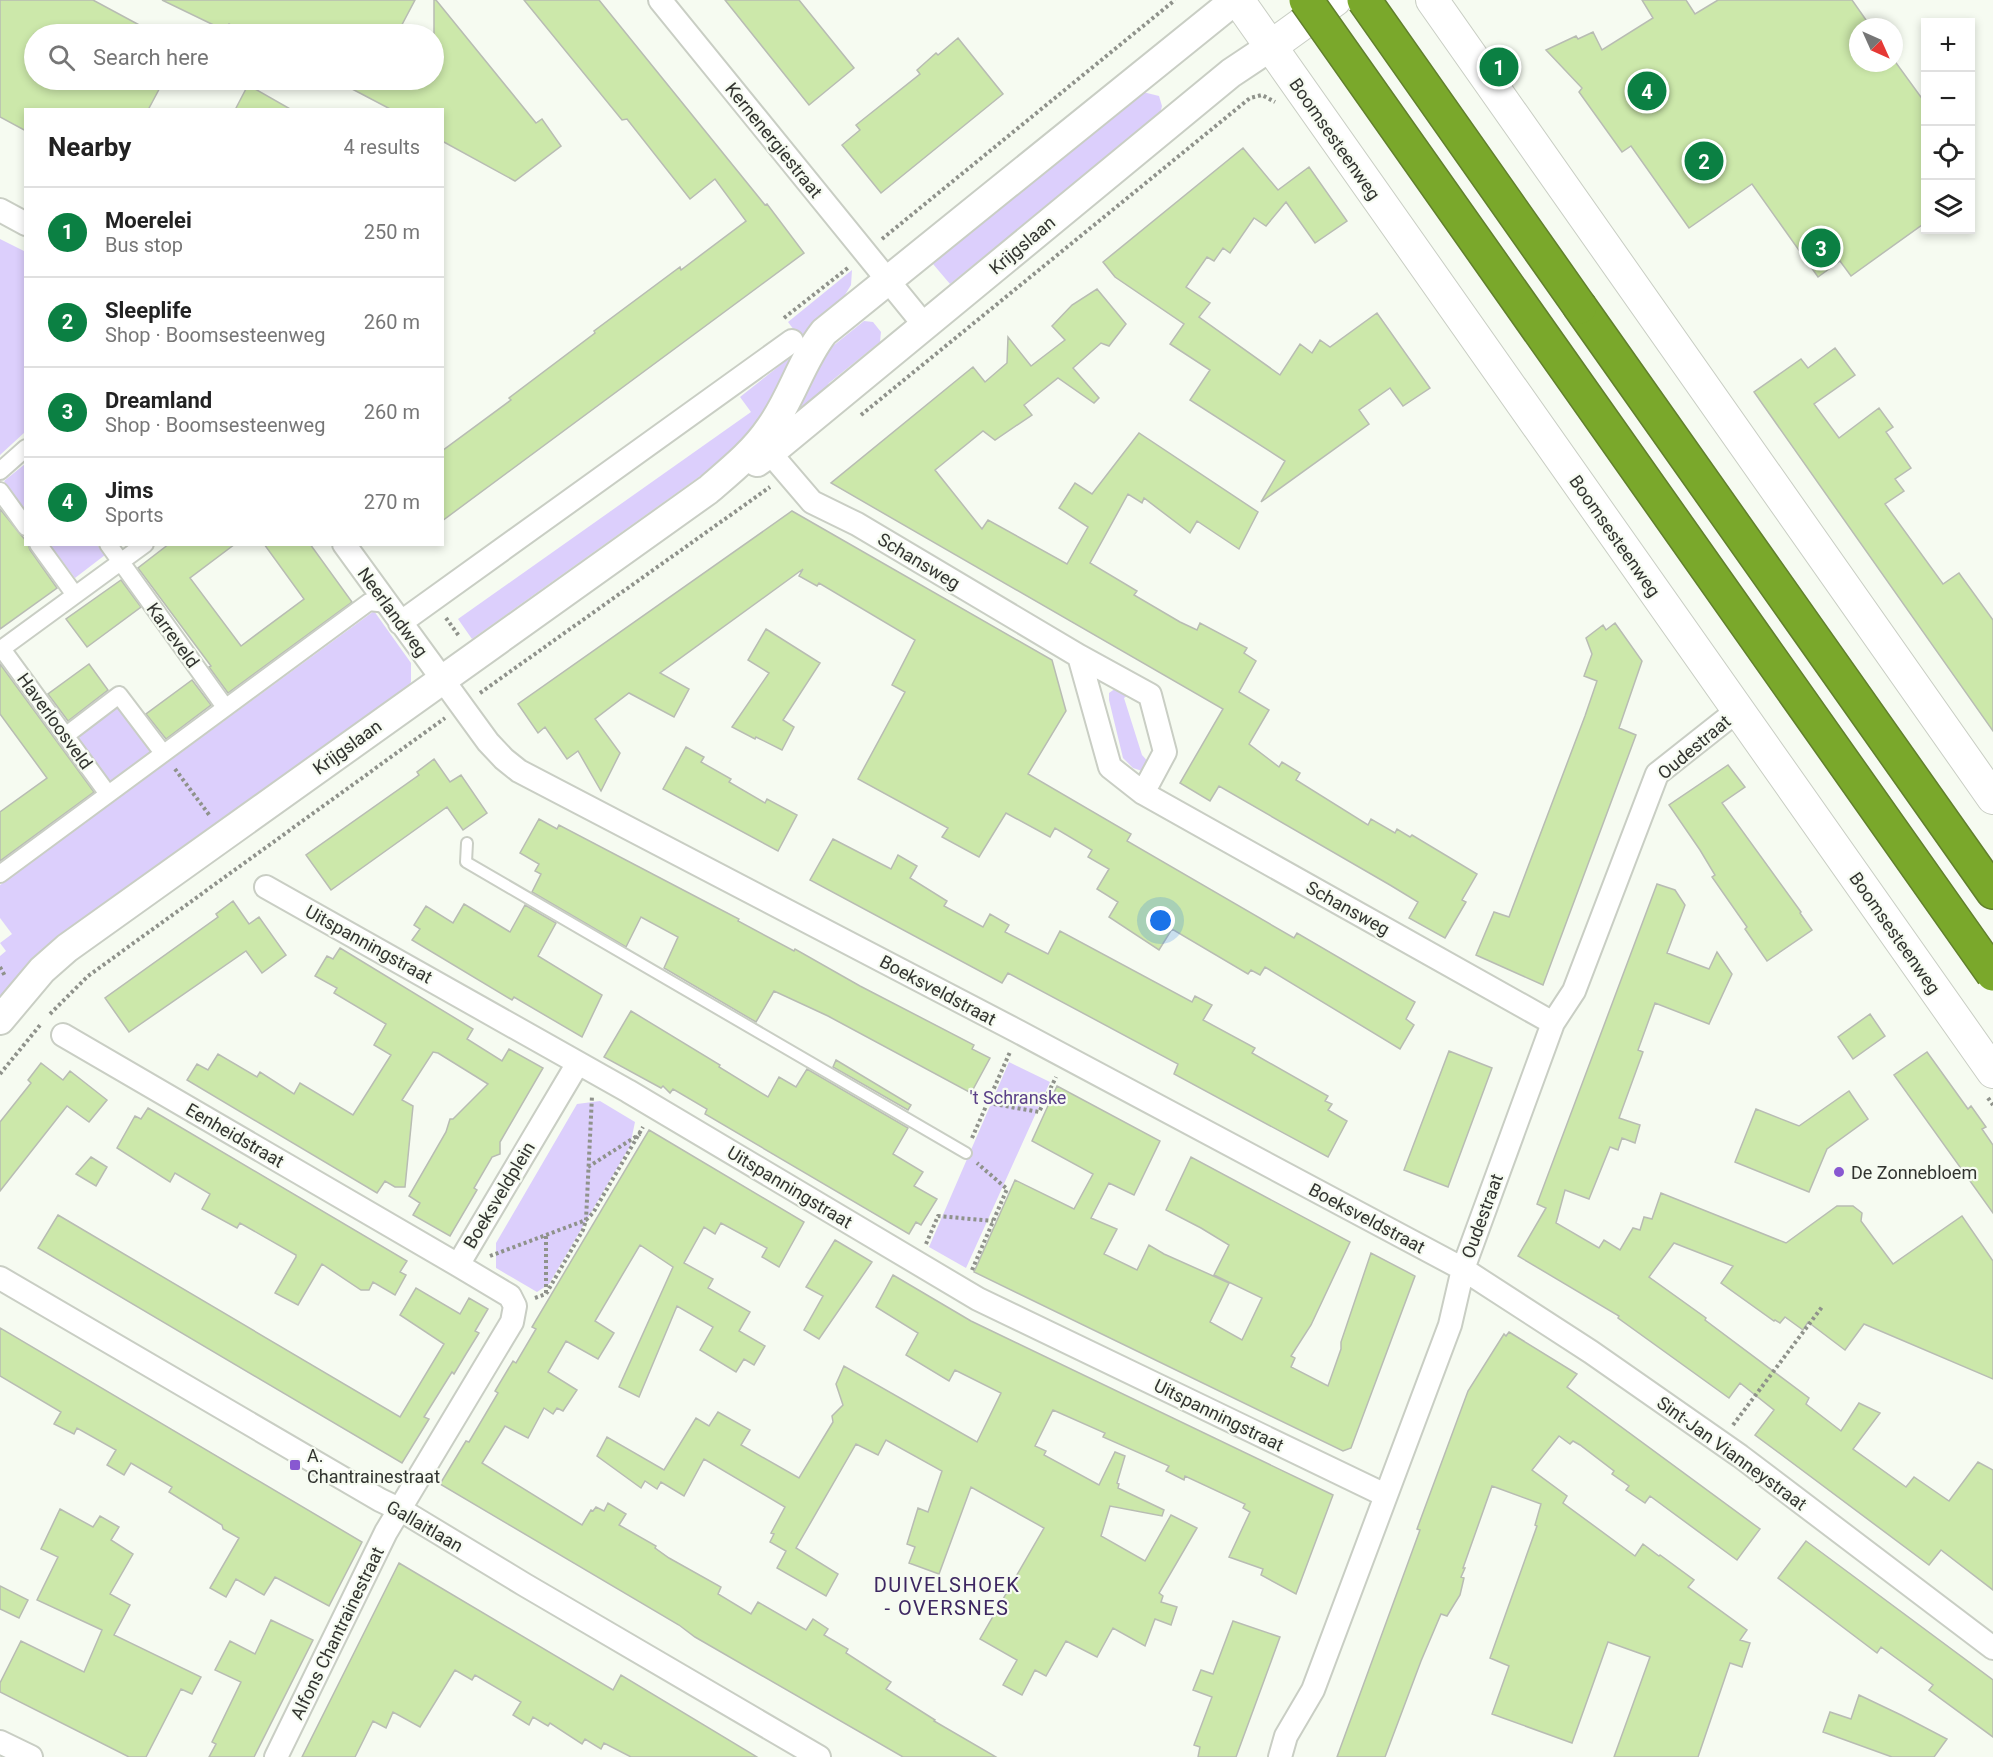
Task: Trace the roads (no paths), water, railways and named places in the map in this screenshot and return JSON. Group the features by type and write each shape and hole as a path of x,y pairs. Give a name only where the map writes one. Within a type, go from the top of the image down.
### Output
{"highway":[{"path":"1306,0 1993,974"},
{"path":"1364,0 1993,892"}],"main road":[{"name":"Boomsesteenweg","path":"1236,0 1993,1072"},
{"name":"Krijgslaan","path":"1270,47 1335,0"},
{"path":"1432,0 1993,798"}],"street":[{"name":"Kernenergiestraat","path":"660,0 925,326"},
{"name":"Krijgslaan","path":"0,1020 42,970 68,948 708,490 749,453 771,428 812,348 825,332 1236,0"},
{"name":"Krijgslaan","path":"708,490 770,453 1210,90 1270,47"},
{"path":"0,210 24,223"},
{"path":"400,623 785,332"},
{"path":"0,471 24,450"},
{"name":"Schansweg","path":"770,453 812,502 857,524 1079,656 1150,694 1165,752 1143,793"},
{"path":"0,491 24,524"},
{"path":"39,546 75,596"},
{"name":"Karreveld","path":"109,546 225,707"},
{"path":"1,649 142,546"},
{"name":"Neerlandweg","path":"345,546 441,679"},
{"path":"0,874 369,602 387,604"},
{"name":"Haverloosveld","path":"1,649 108,794"},
{"name":"Schansweg","path":"1079,656 1110,767 1143,793 1553,1023"},
{"name":"Boeksveldstraat","path":"441,679 488,742 519,771 1019,1032 1462,1269"},
{"path":"65,735 119,694 163,753"},
{"name":"Oudestraat","path":"1280,1757 1286,1736 1313,1690 1450,1325 1462,1269 1553,1023 1574,991 1657,774 1738,710"},
{"name":"Uitspanningstraat","path":"266,887 578,1063 978,1299 1385,1495"},
{"name":"Eenheidstraat","path":"63,1035 458,1265"},
{"name":"Boeksveldplein","path":"400,1510 512,1322 515,1306 510,1296 458,1265 578,1063"},
{"name":"Sint-Jan Vianneystraat","path":"1462,1269 1591,1352 1720,1442 1993,1648"},
{"name":"Gallaitlaan","path":"0,1278 819,1757"},
{"name":"Alfons Chantrainestraat","path":"276,1757 386,1532 400,1510"},
{"path":"0,1742 31,1757"}],"lane":[{"path":"467,843 466,862 966,1153"}],"place":[{"name":"Moerelei","path":"1499,67"},
{"name":"Jims","path":"1647,91"},
{"name":"Sleeplife","path":"1704,161"},
{"name":"Dreamland","path":"1821,248"},
{"name":"De Zonnebloem","path":"1839,1172"},
{"name":"A. Chantrainestraat","path":"295,1465"}],"district":[{"name":"DUIVELSHOEK - OVERSNES","path":"947,1596"}],"park label":[{"name":"'t Schranske","path":"1018,1097"}]}
